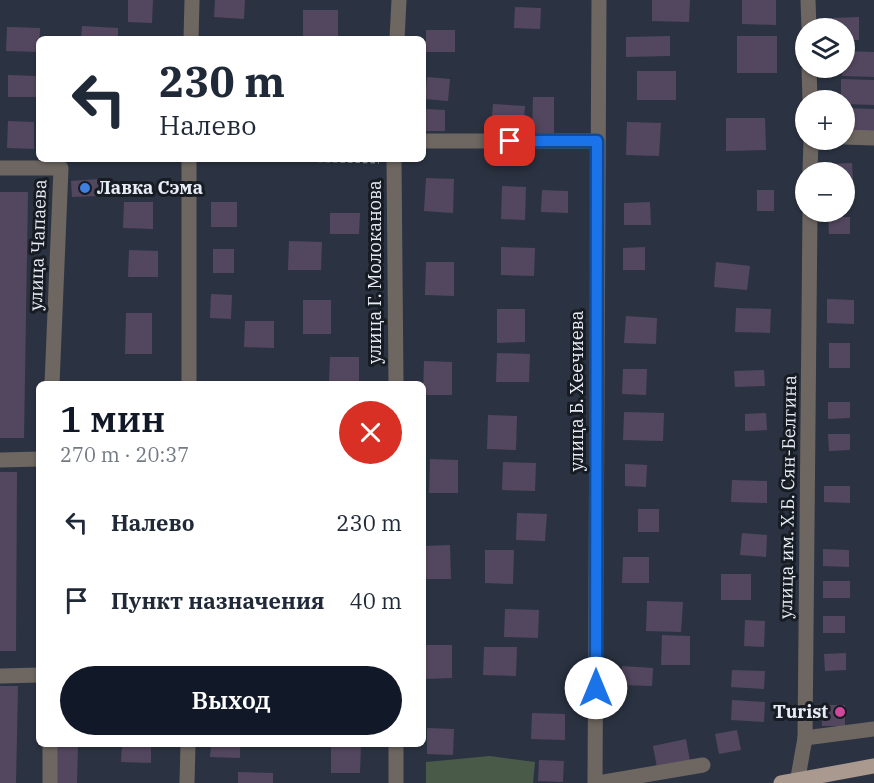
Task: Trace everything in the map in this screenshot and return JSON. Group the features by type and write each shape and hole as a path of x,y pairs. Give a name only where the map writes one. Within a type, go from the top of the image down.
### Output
{"main road":[{"path":"781,783 797,782 874,766"}],"street":[{"path":"191,36 192,0"},
{"path":"397,36 399,0"},
{"name":"улица Б. Хеечиева","path":"597,783 599,0"},
{"path":"808,0 808,18"},
{"path":"855,137 874,138"},
{"path":"426,141 597,141"},
{"path":"189,162 189,381"},
{"name":"улица Г. Молоканова","path":"394,162 396,381"},
{"name":"улица Чапаева","path":"0,168 61,168 52,381"},
{"name":"улица им. Х.Б. Сян-Белгина","path":"797,782 805,738 810,222"},
{"path":"0,460 36,459"},
{"path":"0,675 36,675"},
{"path":"805,738 874,729"},
{"path":"50,747 50,783"},
{"path":"187,783 188,747"},
{"path":"396,747 396,783"},
{"path":"597,783 704,765"}],"green space":[{"path":"490,756 535,762 533,783 426,783 426,762"}],"building":[{"path":"128,0 153,0 152,23 128,22"},
{"path":"215,0 245,0 244,19 214,17"},
{"path":"652,0 690,0 689,22 652,21"},
{"path":"742,0 776,0 776,25 742,24"},
{"path":"515,7 541,8 540,29 514,28"},
{"path":"303,10 338,10 338,36 303,36"},
{"path":"859,17 859,40 855,40 855,18 831,18"},
{"path":"82,26 118,28 118,36 81,36"},
{"path":"7,27 40,28 40,36 36,36 36,52 6,51"},
{"path":"426,30 455,30 455,52 426,52"},
{"path":"670,36 670,56 626,57 626,37"},
{"path":"737,36 777,36 777,73 737,73"},
{"path":"855,51 874,52 874,77 855,76"},
{"path":"637,71 676,71 676,100 637,100"},
{"path":"8,75 36,76 36,97 8,97"},
{"path":"427,77 450,79 448,101 426,99"},
{"path":"841,79 874,80 874,105 855,104 855,90 841,90"},
{"path":"533,97 554,97 554,133 532,133"},
{"path":"493,104 525,106 523,131 491,129"},
{"path":"855,108 874,109 874,133 855,133"},
{"path":"426,109 445,110 445,131 426,131"},
{"path":"726,118 765,118 766,150 726,151"},
{"path":"8,121 34,122 34,149 7,148"},
{"path":"627,122 661,123 659,156 626,155"},
{"path":"426,178 454,179 453,213 424,211"},
{"name":"Лавка Сэма","path":"98,179 99,196 72,197 71,181"},
{"path":"502,186 526,187 525,220 501,219"},
{"path":"542,190 568,191 568,213 541,212"},
{"path":"757,190 774,190 774,211 757,211"},
{"path":"0,192 28,192 24,438 0,438"},
{"path":"124,202 153,202 153,229 123,228"},
{"path":"211,202 237,202 237,227 211,227"},
{"path":"650,202 651,225 624,225 624,203"},
{"path":"330,213 360,213 359,234 330,234"},
{"path":"828,222 850,222 850,234 829,234"},
{"path":"289,241 322,242 321,270 288,270"},
{"path":"501,247 535,248 534,276 501,275"},
{"path":"645,247 645,270 623,270 623,248"},
{"path":"213,249 234,249 234,273 213,273"},
{"path":"129,250 158,251 158,277 128,277"},
{"path":"426,262 454,262 454,296 425,295"},
{"path":"716,262 750,266 747,290 714,287"},
{"path":"211,294 232,295 231,319 210,318"},
{"path":"827,299 854,300 854,324 827,323"},
{"path":"303,300 331,300 331,334 303,334"},
{"path":"736,308 771,309 770,333 735,332"},
{"path":"497,309 525,309 525,342 497,343"},
{"path":"126,313 152,313 152,354 125,354"},
{"path":"626,316 657,318 656,344 624,343"},
{"path":"245,321 274,321 274,348 244,347"},
{"path":"829,343 850,343 850,368 829,368"},
{"path":"497,353 530,354 529,382 496,382"},
{"path":"330,357 359,357 359,381 329,381"},
{"path":"424,361 452,362 452,395 426,395 426,381 423,381"},
{"path":"623,369 647,369 646,395 622,394"},
{"path":"764,370 765,386 735,387 734,371"},
{"path":"828,402 850,402 850,418 828,419"},
{"path":"624,412 664,413 663,441 623,440"},
{"path":"766,413 767,430 745,431 745,414"},
{"path":"488,415 517,416 516,450 487,449"},
{"path":"828,434 850,434 850,450 829,451"},
{"path":"430,459 458,460 458,493 429,493"},
{"path":"503,462 536,463 535,491 502,490"},
{"path":"625,464 647,465 646,487 625,486"},
{"path":"0,472 17,472 16,651 0,651"},
{"path":"732,480 767,481 767,503 731,502"},
{"path":"824,486 850,486 850,503 824,502"},
{"path":"638,509 659,509 659,532 638,532"},
{"path":"517,513 547,514 545,541 516,540"},
{"path":"742,533 767,535 766,557 740,555"},
{"path":"450,545 451,579 426,579 426,546"},
{"path":"823,549 849,550 849,567 823,566"},
{"path":"485,550 514,550 513,584 485,583"},
{"path":"623,557 649,557 649,583 622,583"},
{"path":"721,574 751,574 751,600 721,600"},
{"path":"823,581 850,581 850,598 823,598"},
{"path":"647,601 683,602 681,632 646,631"},
{"path":"505,609 539,610 538,638 504,637"},
{"path":"823,616 845,616 845,633 823,633"},
{"path":"745,620 765,621 764,647 744,646"},
{"path":"662,635 690,636 690,665 661,665"},
{"path":"426,645 452,645 452,678 426,679"},
{"path":"484,647 517,647 516,676 483,675"},
{"path":"846,653 846,670 825,671 824,654"},
{"path":"622,666 653,668 652,686 621,685"},
{"path":"732,670 765,671 764,689 731,687"},
{"path":"0,686 18,686 16,783 0,783"},
{"path":"732,700 765,702 764,722 731,720"},
{"path":"822,705 845,705 845,726 822,726"},
{"path":"532,713 565,714 565,740 531,739"},
{"path":"427,728 454,729 453,755 427,754"},
{"path":"737,730 741,750 719,754 715,734"},
{"path":"686,739 690,761 657,768 653,746"},
{"path":"57,747 78,747 77,783 56,783"},
{"path":"122,747 151,747 151,763 121,762"},
{"path":"211,747 240,747 240,758 210,757"},
{"path":"331,747 361,747 360,773 331,773"},
{"path":"539,760 564,761 563,782 538,781"},
{"path":"238,772 273,773 273,783 238,783"}],"place":[{"name":"Лавка Сэма","path":"85,188"},
{"name":"Turist","path":"840,712"}],"route":[{"path":"510,141 597,141 596,688"}]}
